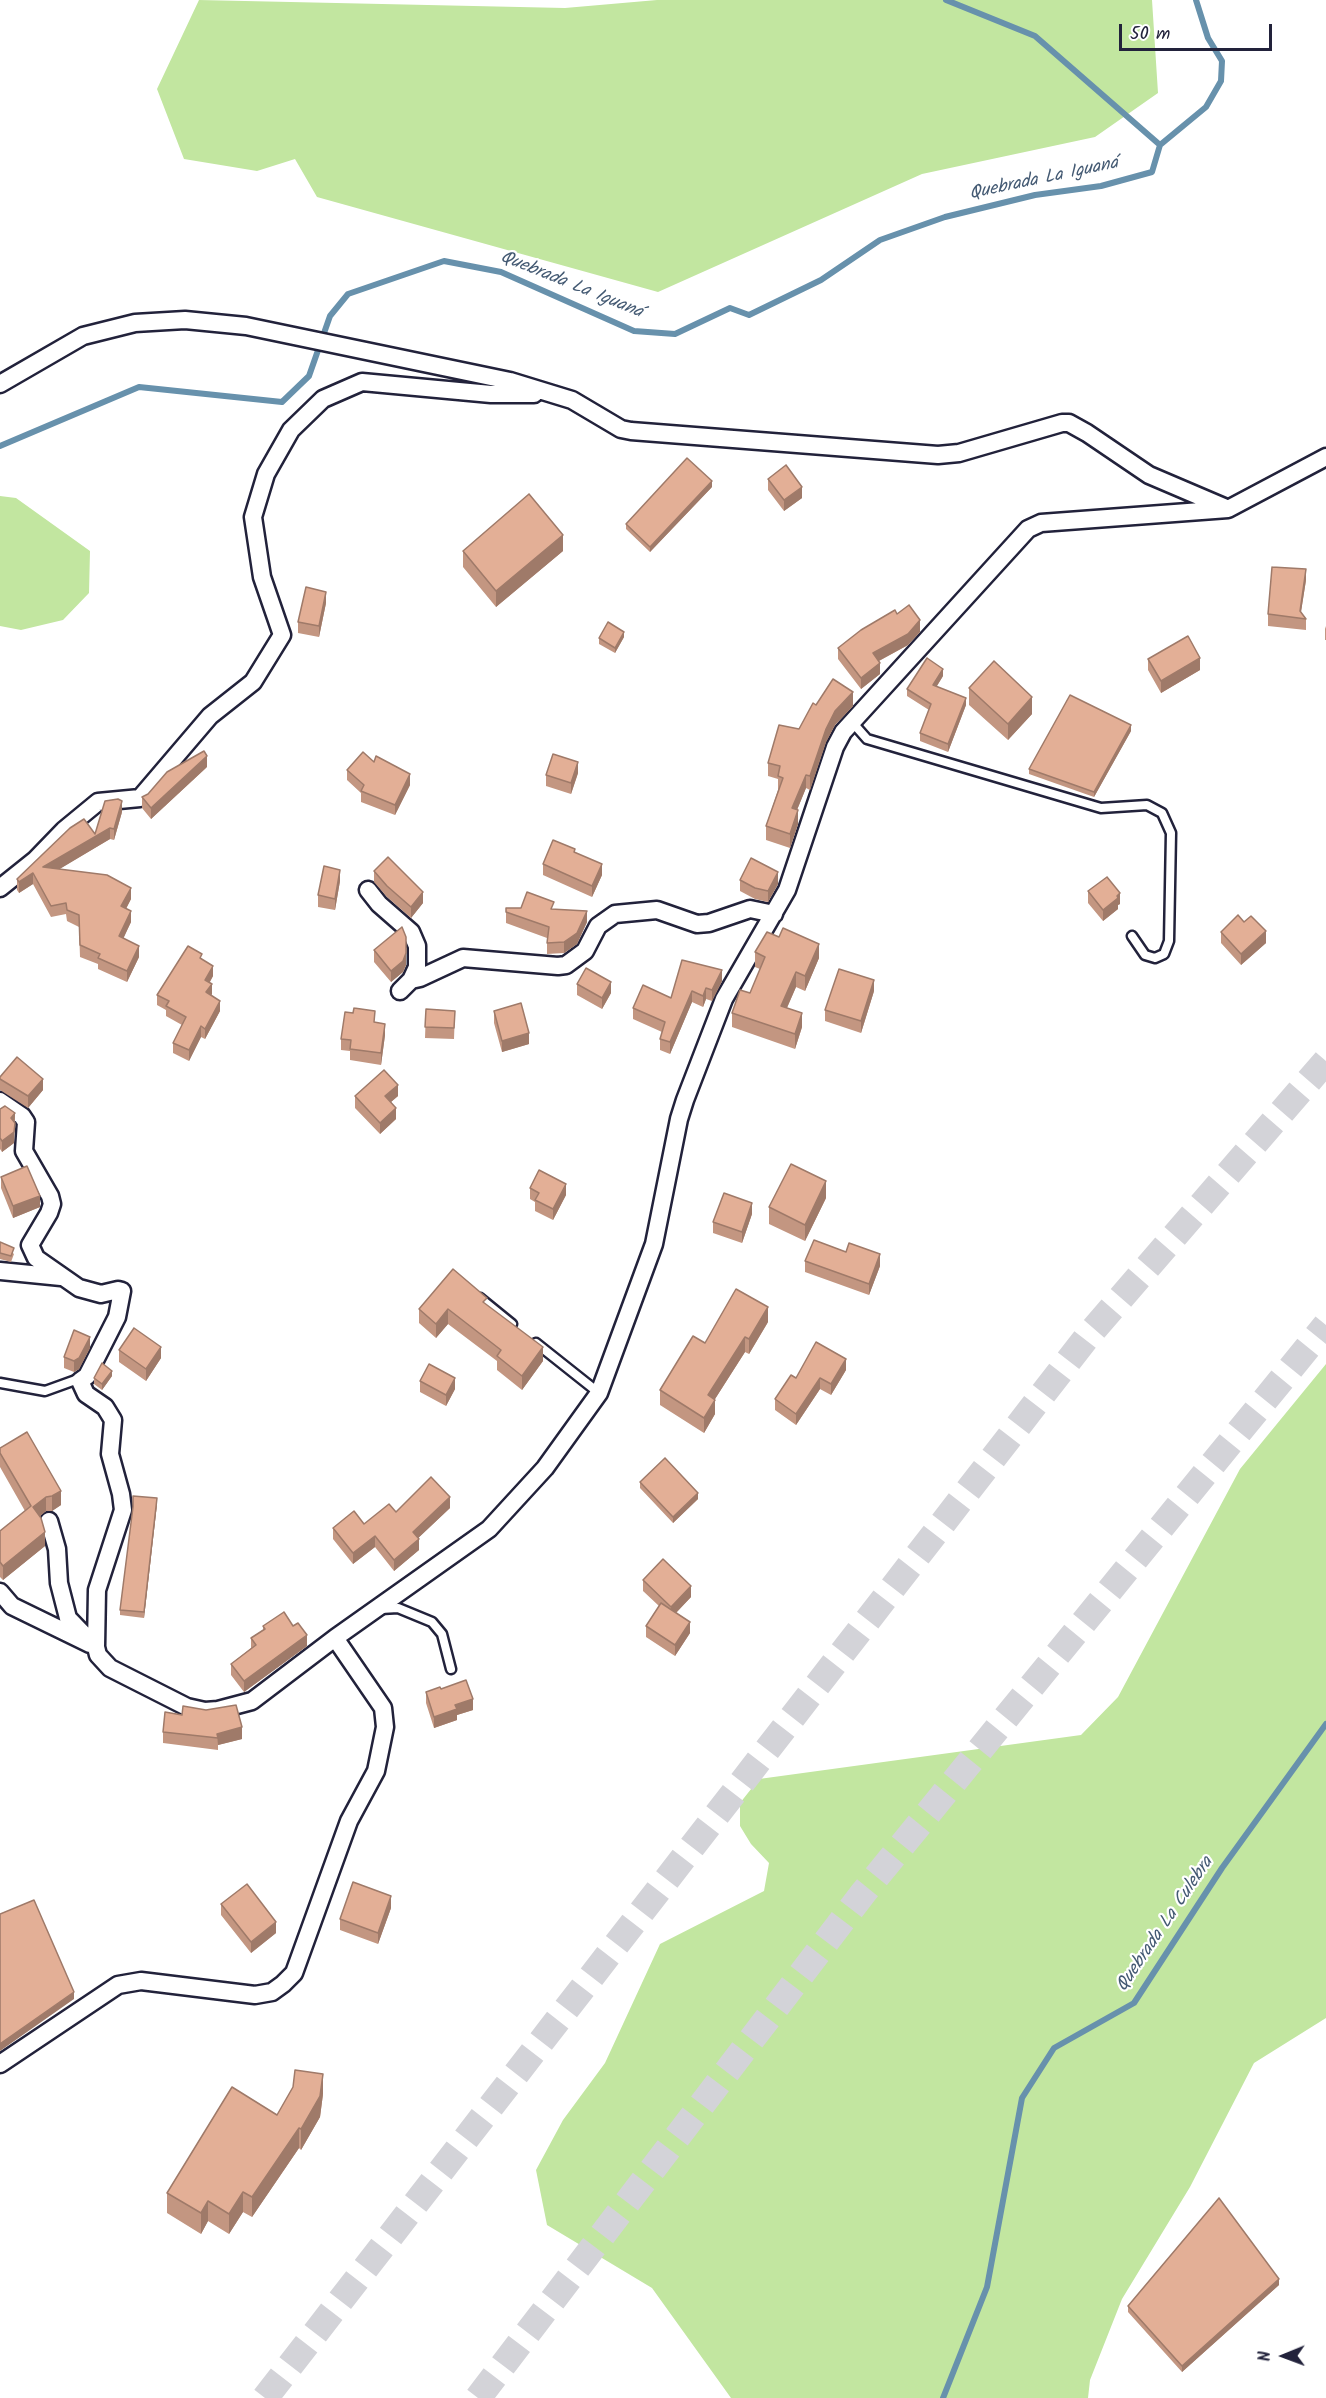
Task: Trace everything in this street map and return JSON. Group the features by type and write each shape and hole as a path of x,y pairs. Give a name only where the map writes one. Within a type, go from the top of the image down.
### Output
{"street":[{"path":"0,384 83,336 135,323 185,320 246,326 510,381 572,400 621,429 630,431 938,455 959,453 1062,423 1070,423 1149,475 1228,509"},
{"path":"0,888 98,802 140,798 210,716 253,682 282,635 262,577 253,517 266,474 291,430 323,399 362,382 491,394 553,394"},
{"path":"0,1101 22,1116 26,1122 24,1151 51,1196 50,1213 30,1245 36,1258 79,1288 95,1293 122,1291 117,1317 87,1376 80,1381 82,1389 105,1407 113,1420 110,1454 123,1510 98,1590 96,1647 98,1655 110,1668 187,1707 205,1711 231,1708 252,1701 335,1638 489,1529 545,1468 599,1393 654,1244 679,1119 685,1100 724,999 788,890 835,747 843,732 1029,529 1041,524 1228,509 1326,458"},
{"path":"368,890 379,904 411,932 417,946 417,967 405,985 463,958 566,965 585,951 598,926 615,914 657,910 697,924 709,923 750,909 774,914"},
{"path":"0,1272 62,1278"},
{"path":"49,1521 57,1549 59,1583 68,1618 96,1647"},
{"path":"0,1592 12,1606 96,1647"},
{"path":"0,2064 118,1985 141,1981 255,1995 272,1992 294,1973 349,1821 376,1771 385,1727 383,1708 335,1638"}],"lane":[{"path":"852,722 867,739 1090,805 1101,808 1147,806 1162,813 1171,833 1169,941 1164,954 1155,958 1145,954 1132,936"},
{"path":"473,1293 518,1329"},
{"path":"527,1336 599,1393"},
{"path":"0,1383 45,1391 87,1376"},
{"path":"377,1608 398,1608 432,1622 442,1634 451,1669"}],"green space":[{"path":"199,0 565,8 657,0 1152,0 1158,93 1095,137 922,174 658,292 317,197 295,159 257,171 184,159 157,89"},
{"path":"0,496 16,498 90,551 89,593 63,620 21,630 0,626"},
{"path":"1326,1364 1326,2018 1254,2063 1190,2187 1122,2299 1090,2380 1088,2398 731,2398 652,2288 547,2225 536,2170 563,2120 605,2063 660,1944 764,1891 769,1863 751,1844 740,1826 740,1803 759,1779 1081,1735 1118,1697 1240,1469"}],"building":[{"path":"687,458 712,481 650,547 626,524"},
{"path":"786,465 802,487 784,500 768,479"},
{"path":"529,494 563,535 496,591 463,551"},
{"path":"1272,567 1306,569 1300,611 1306,619 1268,614"},
{"path":"306,587 326,592 319,626 298,622"},
{"path":"909,605 920,620 908,634 873,653 880,663 861,678 838,648 861,630 895,610 897,614"},
{"path":"608,622 624,632 615,648 599,638"},
{"path":"1188,636 1200,658 1161,681 1148,659"},
{"path":"927,658 943,669 933,685 966,698 948,744 920,733 931,704 907,689"},
{"path":"994,661 1032,697 1008,724 969,688"},
{"path":"833,679 853,692 835,711 826,729 810,776 806,775 792,808 798,810 790,834 766,826 783,778 778,776 780,766 768,763 779,725 799,729 813,703 816,705"},
{"path":"1070,695 1131,725 1094,792 1029,769"},
{"path":"204,751 207,756 151,808 142,797 148,794 167,772"},
{"path":"363,752 374,762 376,756 410,774 395,805 361,791 364,785 347,770"},
{"path":"553,754 578,762 571,783 546,775"},
{"path":"118,799 122,801 114,829 110,828 43,867 107,875 131,888 121,906 131,911 119,936 139,946 127,971 98,958 100,954 80,945 79,915 67,910 66,903 51,906 33,873 19,882 17,879 70,828 84,819 95,834 105,801"},
{"path":"553,840 602,864 592,886 543,864"},
{"path":"388,857 423,892 411,907 374,871"},
{"path":"751,858 778,872 768,891 755,888 740,880"},
{"path":"324,866 340,870 335,899 318,895"},
{"path":"1107,877 1120,893 1118,898 1103,910 1088,891"},
{"path":"527,892 554,902 551,909 587,911 577,933 564,942 547,943 549,927 506,912 506,908 521,908"},
{"path":"1238,915 1244,922 1251,916 1266,931 1241,954 1221,932"},
{"path":"402,927 406,937 406,953 403,961 391,971 374,950"},
{"path":"783,928 819,944 805,976 796,972 781,1006 802,1013 795,1034 732,1013 740,990 750,993 765,957 755,952 767,932 779,937"},
{"path":"188,946 202,954 200,958 213,966 205,980 212,984 206,992 220,1001 205,1029 201,1026 189,1050 173,1043 186,1017 166,1006 169,1001 157,995"},
{"path":"682,960 722,970 712,990 706,988 703,996 692,991 670,1042 660,1039 665,1022 633,1008 643,985 671,998"},
{"path":"586,968 611,982 602,998 577,984"},
{"path":"839,969 874,980 861,1021 825,1010"},
{"path":"521,1003 529,1033 502,1041 494,1011"},
{"path":"354,1008 375,1011 374,1022 385,1024 381,1053 350,1049 351,1040 341,1039 345,1012 353,1013"},
{"path":"426,1009 455,1011 454,1028 425,1027"},
{"path":"17,1057 43,1079 28,1096 0,1079"},
{"path":"384,1070 398,1085 385,1096 396,1108 380,1123 355,1096"},
{"path":"5,1106 15,1113 11,1118 15,1123 14,1132 2,1141 0,1138 0,1109"},
{"path":"791,1164 826,1181 805,1225 769,1207"},
{"path":"27,1166 40,1196 13,1206 1,1177"},
{"path":"539,1170 566,1184 553,1209 535,1200 539,1193 530,1188"},
{"path":"724,1193 752,1203 742,1232 713,1222"},
{"path":"814,1240 846,1252 849,1243 880,1254 869,1284 805,1261"},
{"path":"0,1242 14,1248 11,1256 0,1253"},
{"path":"453,1269 487,1298 483,1302 543,1347 522,1376 497,1356 501,1350 448,1309 436,1324 419,1309"},
{"path":"736,1289 768,1307 749,1339 745,1337 708,1395 715,1400 704,1418 660,1390 693,1336 705,1343"},
{"path":"134,1328 161,1347 146,1369 119,1350"},
{"path":"74,1330 90,1337 79,1358 74,1361 64,1357"},
{"path":"816,1342 846,1359 831,1384 820,1378 796,1414 775,1399 791,1375 796,1378"},
{"path":"102,1363 112,1371 102,1384 94,1378"},
{"path":"429,1364 455,1378 446,1395 420,1381"},
{"path":"27,1432 61,1491 46,1497 33,1507 41,1518 45,1532 3,1566 0,1562 0,1531 31,1506 0,1453 0,1448"},
{"path":"665,1458 698,1493 673,1517 640,1482"},
{"path":"431,1477 450,1497 413,1532 419,1539 394,1560 375,1536 353,1553 333,1528 354,1511 364,1524 389,1504 396,1512"},
{"path":"133,1496 157,1498 144,1612 120,1610"},
{"path":"663,1559 691,1586 671,1607 643,1580"},
{"path":"661,1603 690,1622 675,1645 646,1626"},
{"path":"284,1612 293,1626 298,1623 307,1635 244,1681 231,1664 256,1645 251,1638 265,1629 263,1626"},
{"path":"466,1680 473,1699 455,1705 457,1709 434,1717 426,1692"},
{"path":"236,1705 242,1727 217,1734 218,1738 163,1732 165,1712 182,1715 183,1706 206,1710"},
{"path":"353,1882 391,1896 378,1933 340,1919"},
{"path":"247,1884 276,1922 251,1942 221,1904"},
{"path":"34,1900 74,1992 0,2044 0,1914"},
{"path":"295,2070 323,2074 320,2096 301,2129 299,2128 252,2197 243,2192 229,2214 208,2201 201,2213 167,2193 232,2087 277,2115 293,2087"},
{"path":"1219,2198 1279,2279 1182,2366 1128,2306"}],"waterway":[{"path":"946,0 1035,36 1160,145"},
{"name":"Quebrada La Iguaná","path":"0,446 139,387 282,402 309,376 330,316 348,294 444,261 501,272 634,331 675,334 730,308 749,315 821,280 880,240 945,217 1035,195 1101,186 1152,172 1160,145 1206,107 1221,81 1222,61 1208,38 1196,0"},
{"name":"Quebrada La Culebra","path":"943,2398 987,2287 1022,2098 1054,2048 1134,2003 1222,1868 1326,1724"}],"tunnel":[{"path":"265,2398 1087,1337 1326,1061"},
{"path":"478,2398 864,1892 1326,1325"}]}
